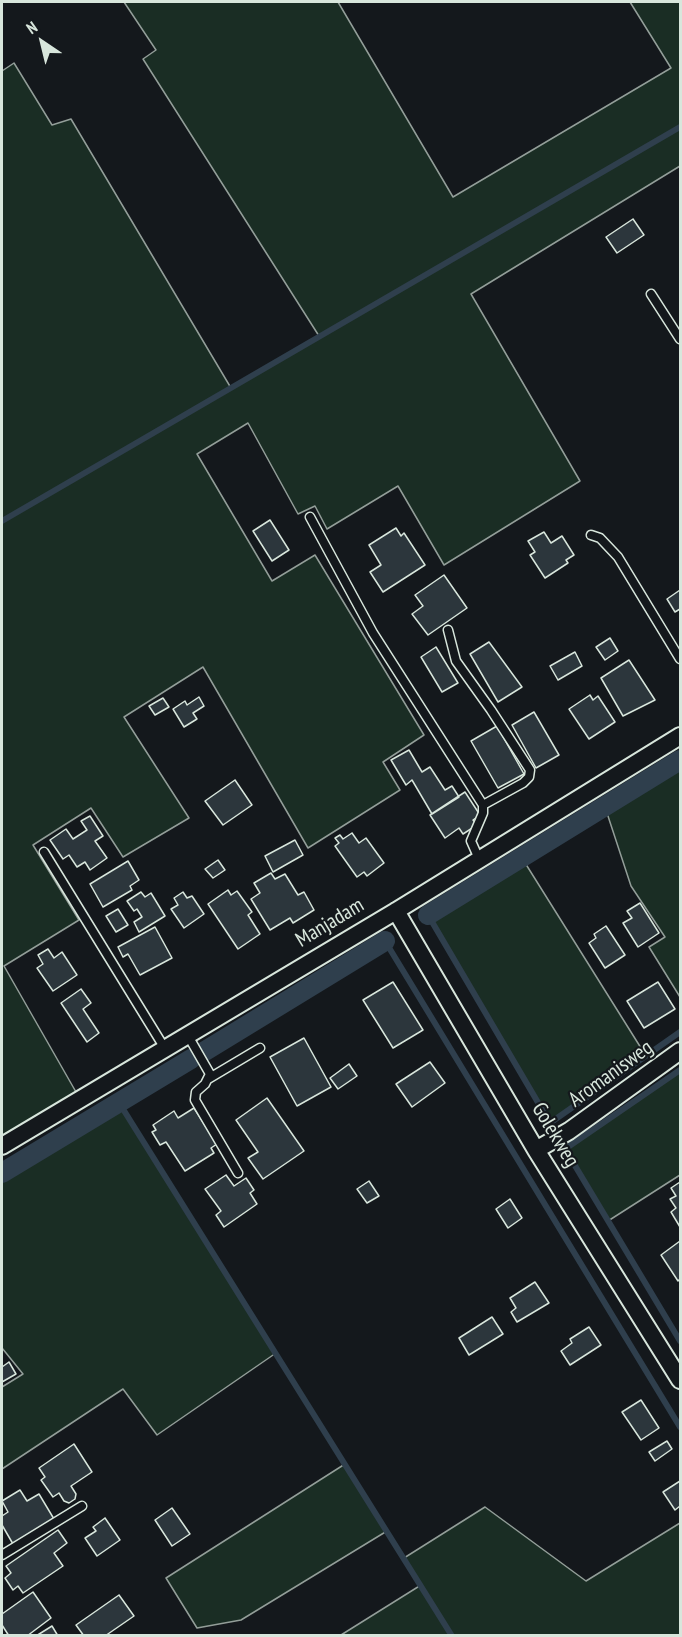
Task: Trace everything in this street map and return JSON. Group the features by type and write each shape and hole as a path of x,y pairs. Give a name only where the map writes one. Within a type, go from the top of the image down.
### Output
{"street":[{"name":"Manjadam","path":"2,1146 164,1047 396,911 681,736"},
{"name":"Golekweg","path":"396,911 537,1150 681,1380"},
{"name":"Aromanisweg","path":"537,1150 569,1131 681,1051"}],"lane":[{"path":"651,294 681,339"},
{"path":"310,517 373,633 483,805 483,813 471,841 479,859"},
{"path":"591,535 600,538 618,556 681,659"},
{"path":"448,630 456,661 492,710 530,770 530,777 523,783 483,805"},
{"path":"44,852 164,1047"},
{"path":"187,1034 210,1074 208,1079"},
{"path":"238,1173 195,1100 196,1092 208,1079 260,1048"},
{"path":"2,1555 82,1506"}],"green space":[{"path":"124,2 338,2 453,197 671,68 630,2 680,2 680,166 471,294 580,481 444,565 398,486 327,529 315,506 298,514 248,423 197,454 272,581 315,555 424,735 383,762 400,790 308,848 203,667 124,717 189,818 123,857 91,808 33,845 79,920 4,966 76,1092 2,1137 2,71 14,63 52,125 71,119 231,388 319,336 143,59 156,50"},
{"path":"680,760 680,997 649,947 665,937 631,886 605,807"},
{"path":"522,858 646,1056 550,1123 428,915"},
{"path":"680,1070 680,1175 608,1221 565,1149"},
{"path":"118,1101 276,1353 157,1435 123,1389 2,1469 2,1387 23,1374 2,1348 2,1173"},
{"path":"345,1464 387,1531 241,1620 197,1628 166,1578"},
{"path":"485,1507 586,1581 680,1523 680,1635 341,1635 421,1585 404,1558"}],"building":[{"path":"633,219 644,235 617,253 606,237"},
{"path":"270,520 289,550 272,561 253,531"},
{"path":"396,528 401,536 404,533 425,565 383,592 370,572 381,565 369,545"},
{"path":"544,532 551,543 562,536 574,555 566,560 568,563 545,578 530,555 535,552 528,541"},
{"path":"444,575 467,608 428,635 412,614 423,606 415,595"},
{"path":"680,590 680,609 675,612 667,599"},
{"path":"610,638 618,651 605,660 596,647"},
{"path":"489,642 522,687 498,702 470,654"},
{"path":"436,647 458,683 442,692 421,657"},
{"path":"575,652 582,666 558,680 550,666"},
{"path":"629,660 655,700 623,716 601,678"},
{"path":"590,695 593,700 598,696 615,722 589,739 569,709"},
{"path":"199,697 204,706 193,713 197,719 184,727 173,709 185,701 187,705"},
{"path":"163,698 169,707 155,715 149,706"},
{"path":"534,712 559,755 536,768 512,725"},
{"path":"497,726 524,774 498,788 471,741"},
{"path":"409,750 422,772 430,767 445,790 452,786 459,797 432,814 412,780 406,785 391,760"},
{"path":"235,780 252,805 223,825 205,801"},
{"path":"465,792 480,815 473,820 477,825 463,834 459,828 445,838 430,815"},
{"path":"90,816 103,836 95,841 107,858 90,870 85,862 77,867 69,855 63,859 50,840 66,829 73,839 87,830 81,821"},
{"path":"352,833 359,843 366,838 384,863 367,876 364,872 357,877 335,846 339,843 335,838 340,835 343,839"},
{"path":"295,840 303,855 273,872 265,856"},
{"path":"218,860 225,870 213,878 205,869"},
{"path":"128,861 139,880 130,886 132,890 103,907 90,884"},
{"path":"271,873 275,879 285,874 298,895 304,892 314,910 293,923 290,918 270,930 251,899 260,893 254,883"},
{"path":"228,890 231,895 237,891 252,912 248,915 260,934 238,949 208,904"},
{"path":"141,892 145,897 151,893 165,916 139,932 134,922 142,917 137,909 134,911 127,901"},
{"path":"183,892 187,898 192,896 204,914 184,928 171,909 178,905 174,898"},
{"path":"640,903 659,933 638,947 623,923 632,918 627,911"},
{"path":"118,909 128,925 116,932 106,916"},
{"path":"606,926 625,955 605,968 589,943 596,938 594,934"},
{"path":"155,927 172,958 140,975 128,954 123,957 118,947"},
{"path":"48,949 54,958 62,952 77,975 53,991 37,968 43,964 38,955"},
{"path":"393,982 423,1030 393,1048 363,1000"},
{"path":"658,982 675,1009 644,1028 627,1001"},
{"path":"81,989 91,1003 83,1009 99,1033 87,1042 61,1003"},
{"path":"304,1038 331,1087 297,1106 270,1057"},
{"path":"430,1062 445,1083 412,1107 396,1084"},
{"path":"349,1064 357,1076 338,1089 330,1078"},
{"path":"267,1098 304,1151 263,1179 248,1158 258,1152 236,1120"},
{"path":"194,1108 217,1144 211,1148 214,1153 185,1171 166,1142 160,1145 152,1132 156,1130 153,1125 174,1111 178,1118"},
{"path":"226,1175 234,1186 246,1178 254,1190 250,1193 257,1204 224,1227 216,1215 221,1211 205,1189"},
{"path":"369,1181 379,1196 367,1203 357,1189"},
{"path":"680,1182 680,1227 671,1212 676,1208 670,1199 676,1196 671,1188"},
{"path":"510,1199 522,1218 508,1228 496,1209"},
{"path":"680,1241 680,1279 678,1281 661,1255"},
{"path":"535,1282 549,1303 517,1322 511,1312 516,1308 510,1298"},
{"path":"492,1317 503,1334 469,1355 459,1338"},
{"path":"589,1327 601,1345 570,1365 561,1351 572,1343 570,1339"},
{"path":"9,1362 16,1374 2,1382 2,1367"},
{"path":"641,1400 659,1428 641,1440 622,1412"},
{"path":"667,1441 672,1449 655,1461 649,1452"},
{"path":"74,1444 92,1472 71,1486 76,1494 75,1499 69,1503 64,1501 59,1493 53,1497 41,1480 45,1477 39,1468"},
{"path":"680,1481 680,1506 675,1510 663,1492"},
{"path":"20,1490 27,1501 39,1494 54,1519 13,1544 2,1525 2,1516 8,1512 2,1501"},
{"path":"172,1508 190,1534 172,1546 155,1520"},
{"path":"105,1518 120,1540 97,1556 85,1538 96,1531 93,1527"},
{"path":"58,1530 67,1543 54,1553 63,1566 23,1593 18,1586 13,1590 5,1578 11,1573 6,1566"},
{"path":"33,1592 51,1618 27,1636 9,1636 2,1625 2,1614"},
{"path":"119,1595 134,1616 105,1636 84,1636 76,1625"},
{"path":"52,1626 58,1636 36,1636"}],"waterway":[{"path":"2,521 680,127"},
{"path":"428,915 680,760"},
{"path":"428,915 550,1123 680,1032"},
{"path":"385,941 680,1427"},
{"path":"205,1051 385,941"},
{"path":"2,1173 191,1059"},
{"path":"680,1070 565,1149 680,1341"},
{"path":"118,1101 452,1636"}]}
